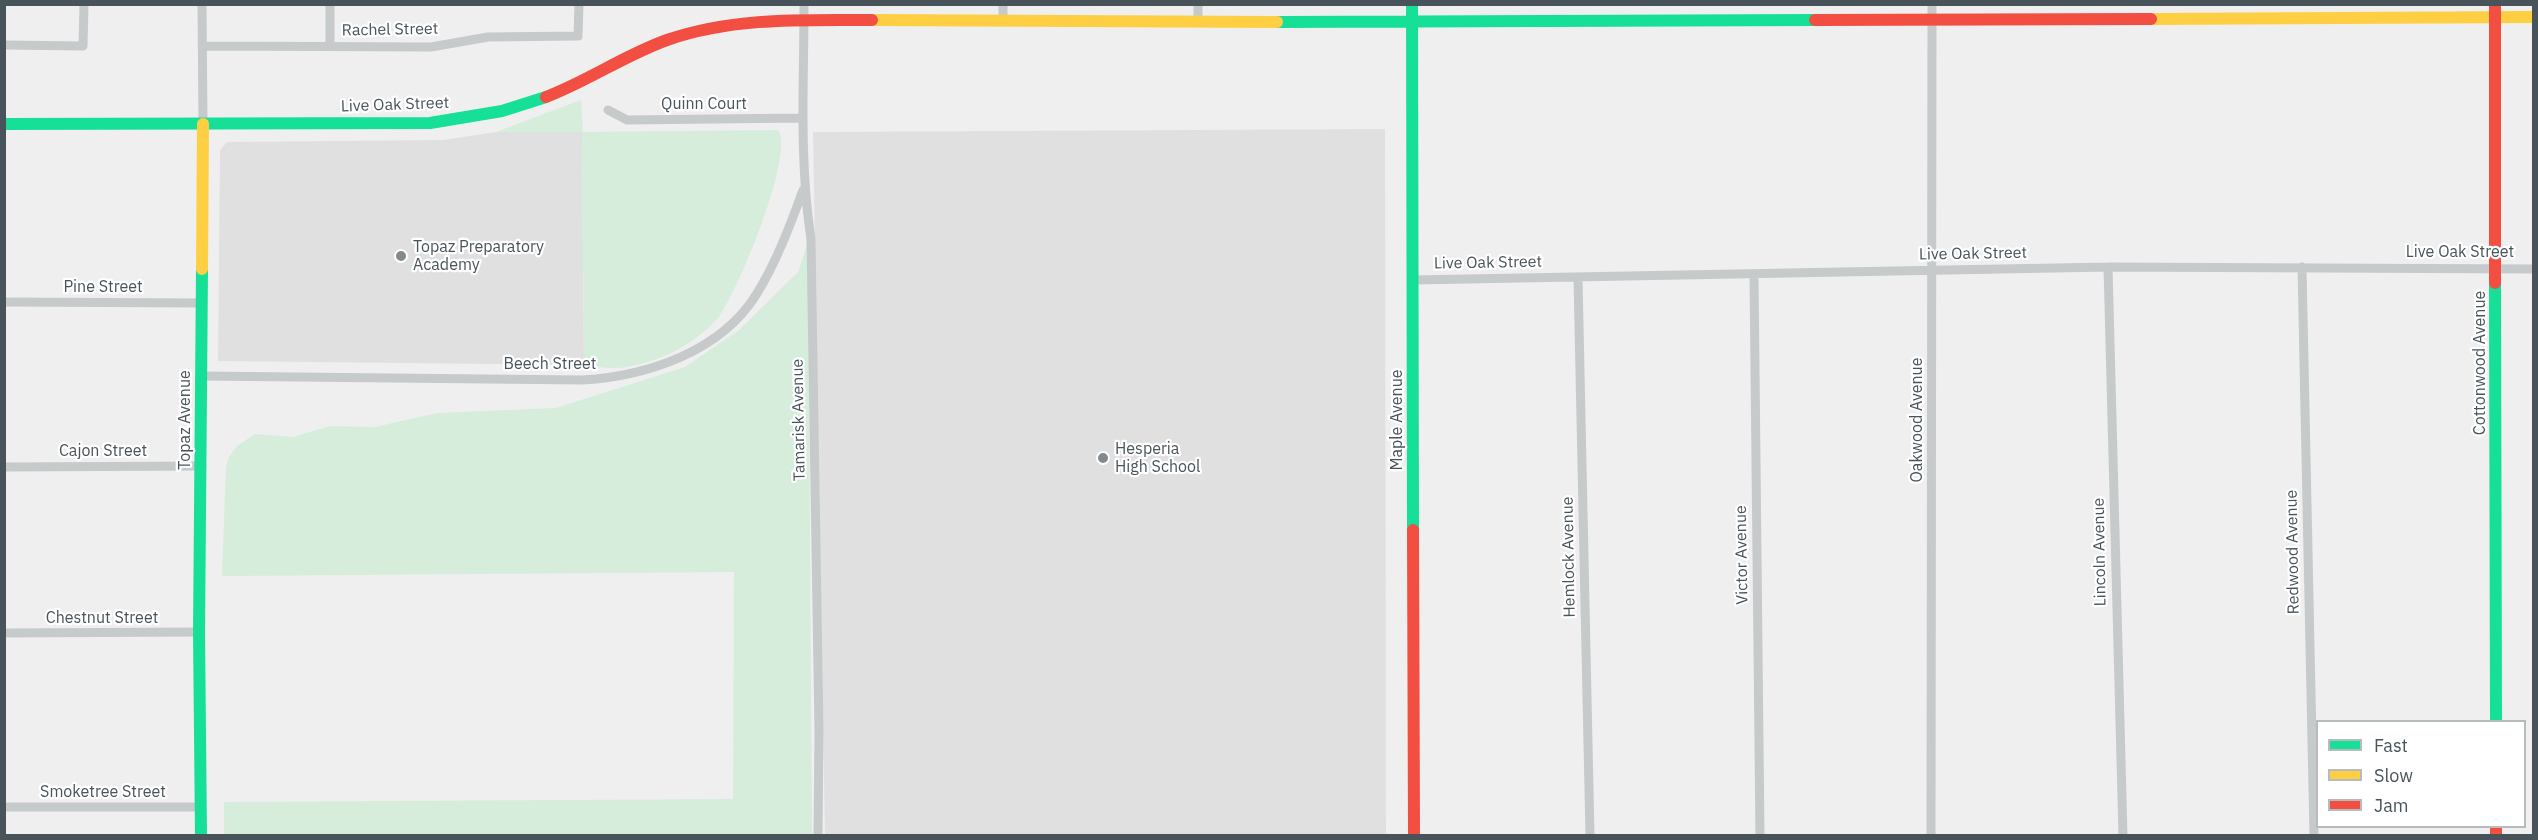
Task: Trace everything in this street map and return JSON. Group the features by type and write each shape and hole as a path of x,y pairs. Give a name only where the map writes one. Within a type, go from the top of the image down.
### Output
{"street":[{"path":"4,45 83,46 84,4"},
{"name":"Topaz Avenue","path":"201,836 199,632 202,466 202,4"},
{"path":"330,4 330,46"},
{"name":"Rachel Street","path":"202,46 431,47 488,37 578,36 579,4"},
{"name":"Tamarisk Avenue","path":"804,4 801,118 804,188 811,239 819,731 818,836"},
{"path":"1003,21 1004,4"},
{"path":"1198,4 1198,21"},
{"name":"Maple Avenue","path":"1412,4 1414,836"},
{"name":"Oakwood Avenue","path":"1931,836 1932,4"},
{"name":"Cottonwood Avenue","path":"2495,4 2496,720"},
{"name":"Live Oak Street","path":"4,123 430,123 483,116 569,87 618,60 696,31 747,22 804,20 1412,22 2534,17"},
{"name":"Quinn Court","path":"608,110 627,120 801,118"},
{"name":"Beech Street","path":"201,376 584,380 614,378 663,365 705,344 730,325 755,297 784,242 804,188"},
{"name":"Live Oak Street","path":"1414,280 1578,279 2108,267 2534,269"},
{"name":"Lincoln Avenue","path":"2108,267 2123,836"},
{"name":"Redwood Avenue","path":"2302,267 2314,836"},
{"name":"Victor Avenue","path":"1754,275 1760,836"},
{"name":"Hemlock Avenue","path":"1578,279 1590,836"},
{"name":"Pine Street","path":"4,302 201,303"},
{"name":"Cajon Street","path":"4,467 202,466"},
{"name":"Chestnut Street","path":"4,633 199,632"},
{"name":"Smoketree Street","path":"4,807 201,807"}],"shaded area":[{"name":"Hesperia High School","path":"1385,129 1386,835 825,835 813,132"},
{"name":"Topaz Preparatory Academy","path":"496,132 582,132 584,365 218,361 220,150 227,142 443,140"}],"green space":[{"path":"581,100 583,132 778,130 781,144 779,166 772,192 751,252 728,301 708,329 685,345 646,363 616,368 584,365 582,132 496,132"},
{"path":"808,242 812,835 224,835 224,802 733,799 734,572 222,576 226,467 229,457 237,446 255,434 293,437 330,426 375,427 437,413 556,408 685,367 739,330 798,272"}],"traffic: fast":[{"path":"1412,4 1413,530"},
{"path":"1277,22 1815,20"},
{"path":"4,124 430,123 502,111 546,97"},
{"path":"201,836 199,632 202,269"},
{"path":"2495,283 2496,720"}],"traffic: slow":[{"path":"2151,19 2534,17"},
{"path":"872,20 1277,22"},
{"path":"202,269 203,124"}],"traffic: jam":[{"path":"2495,4 2495,283"},
{"path":"1815,20 2151,19"},
{"path":"546,97 651,46 717,27 769,21 872,20"},
{"path":"1413,530 1414,836"},
{"path":"2496,828 2496,836"}],"place":[{"name":"Topaz Preparatory Academy","path":"401,256"},
{"name":"Hesperia High School","path":"1103,458"}]}
